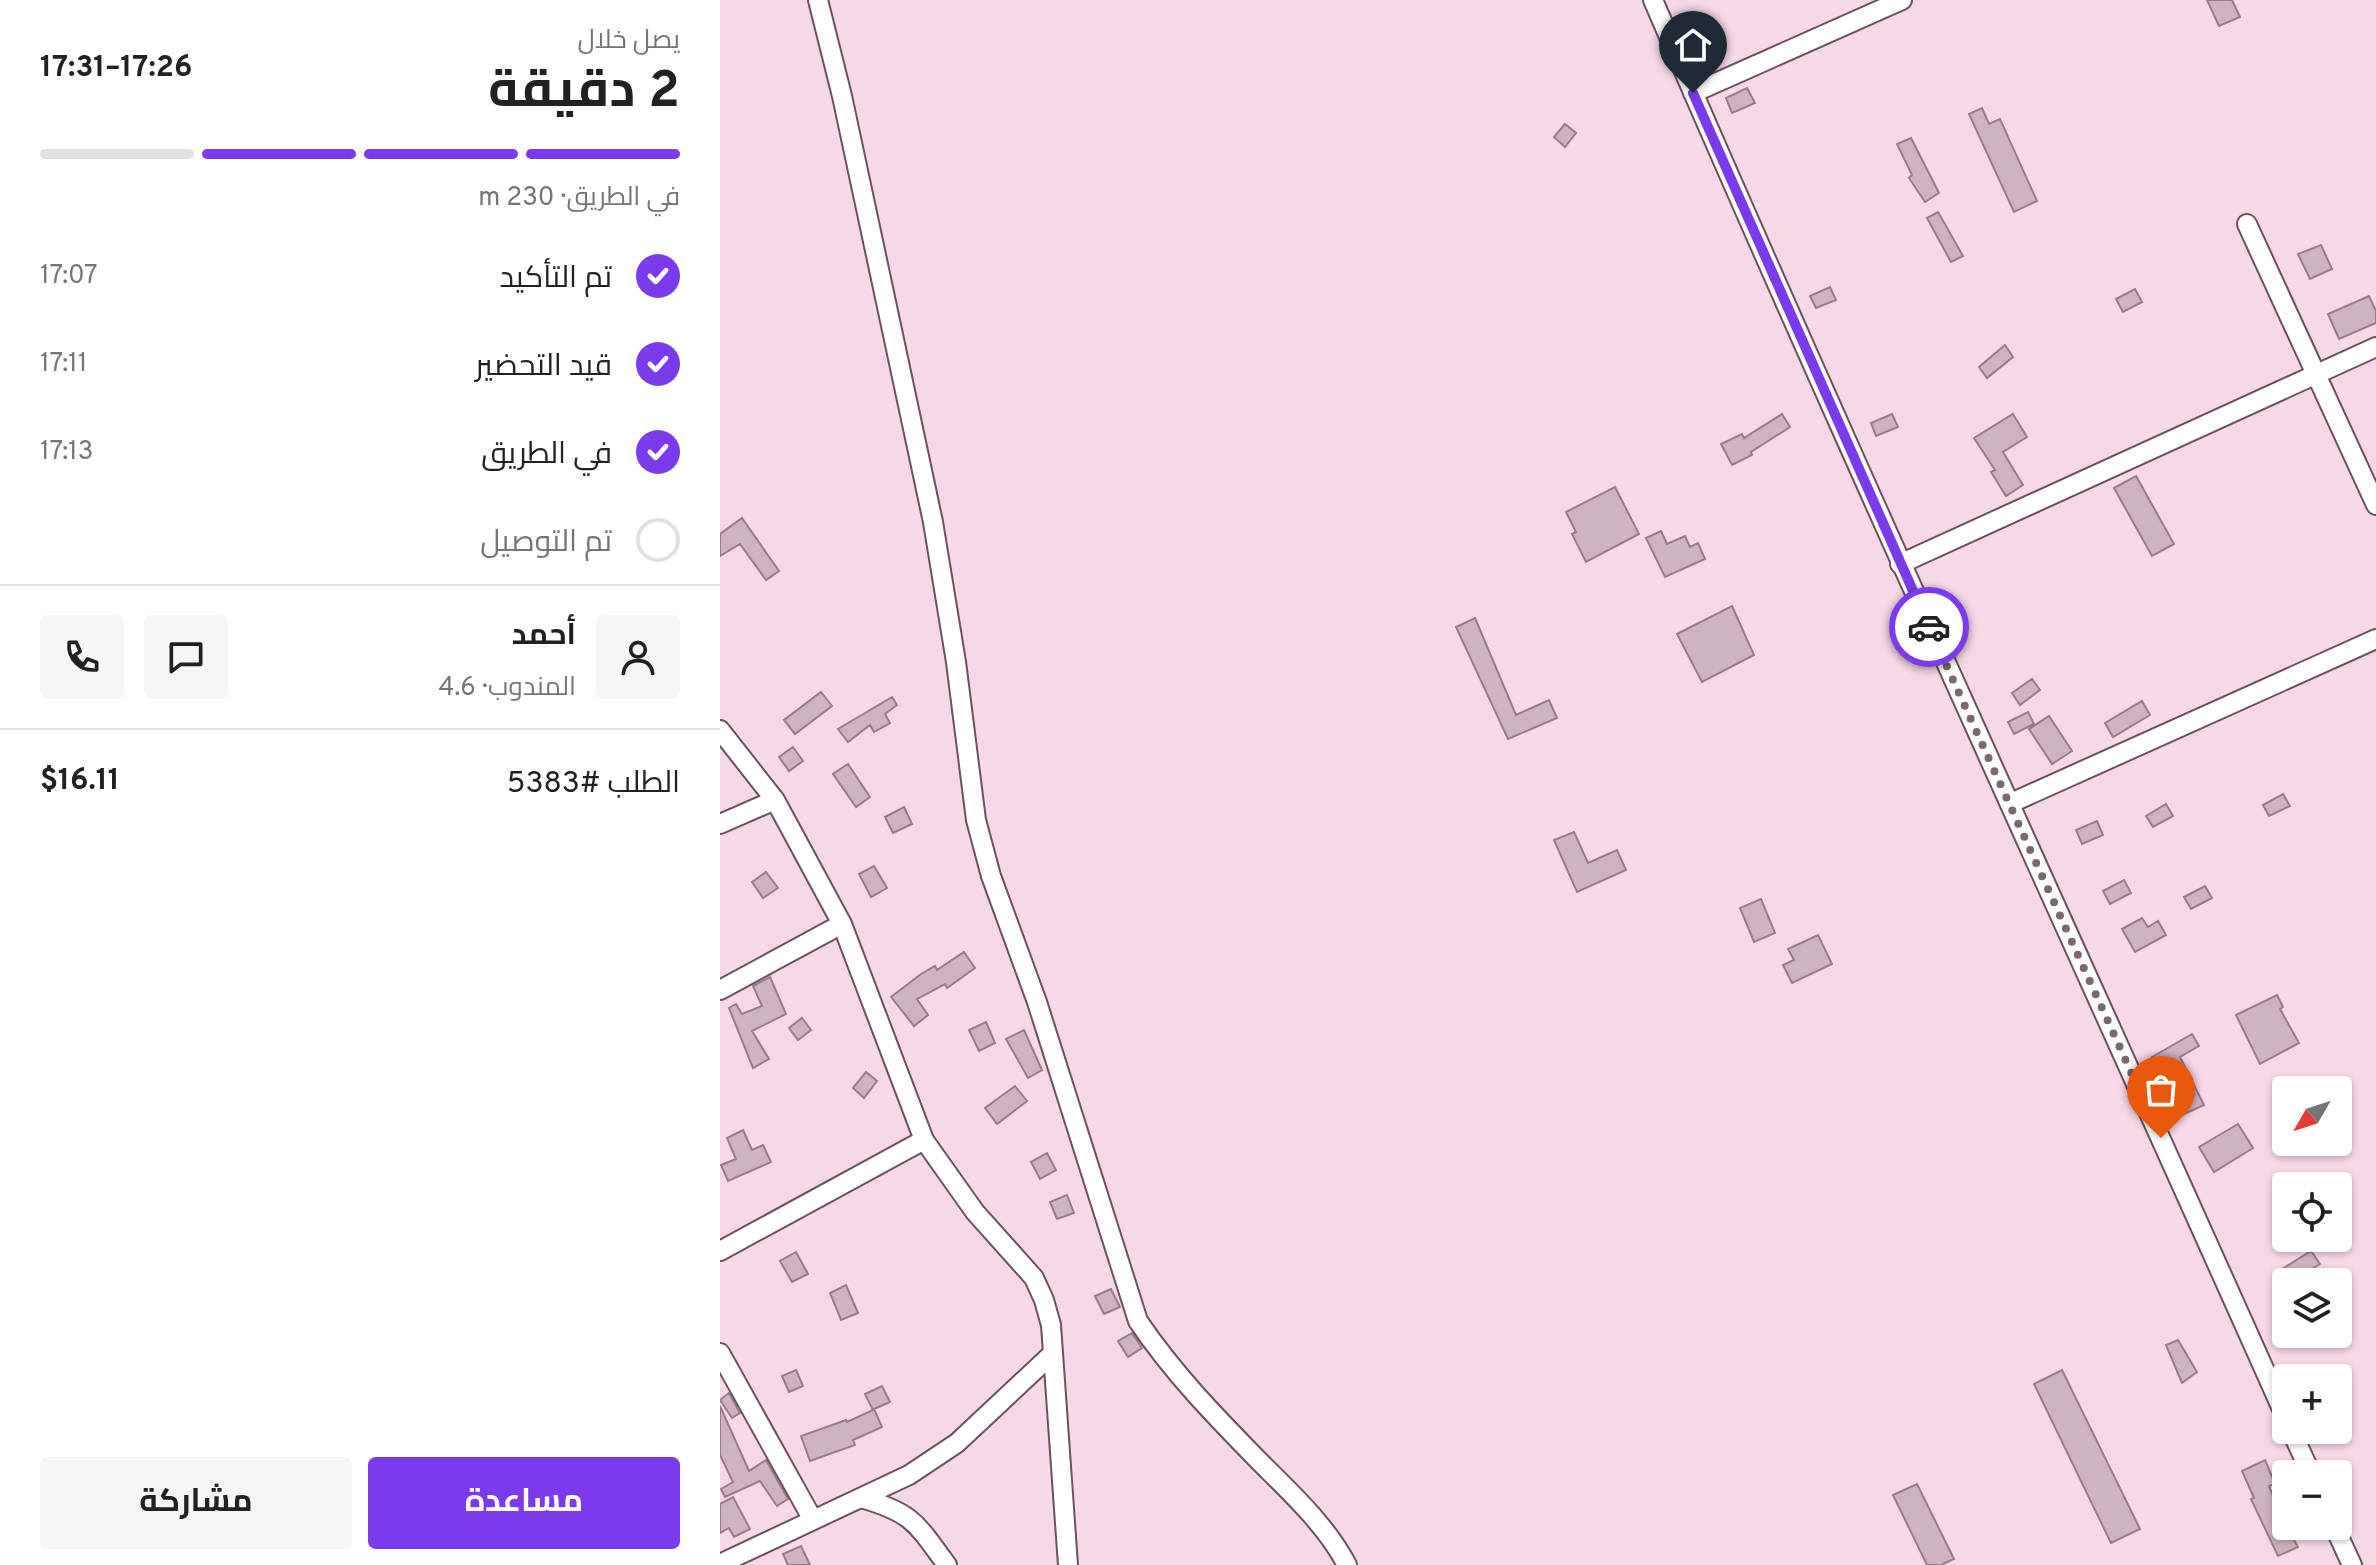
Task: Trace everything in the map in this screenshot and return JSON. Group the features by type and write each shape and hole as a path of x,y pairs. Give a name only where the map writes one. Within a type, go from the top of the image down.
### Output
{"street":[{"path":"818,0 842,96 933,522 956,662 976,820 991,876 1037,1002 1138,1321 1192,1392 1300,1502 1327,1534 1347,1565"},
{"path":"1653,0 1900,564 2011,803 2272,1387"},
{"path":"1693,93 1902,0"},
{"path":"2247,224 2376,505"},
{"path":"1900,564 2376,347"},
{"path":"2011,803 2376,639"},
{"path":"720,730 775,800 842,924 924,1140 975,1212 1034,1278 1044,1300 1051,1325 1068,1565"},
{"path":"720,824 775,800"},
{"path":"720,990 842,924"},
{"path":"720,1251 924,1140"},
{"path":"720,1353 813,1520"},
{"path":"720,1564 909,1475 938,1458 1052,1354"},
{"path":"861,1498 905,1514 917,1524 947,1565"},
{"path":"2340,1540 2352,1565"}],"building":[{"path":"2207,0 2232,0 2240,17 2219,26"},
{"path":"1747,88 1755,103 1732,113 1726,98"},
{"path":"1982,108 1989,124 2000,119 2037,201 2014,212 1969,114"},
{"path":"1565,124 1576,133 1565,147 1554,137"},
{"path":"1911,138 1939,193 1925,202 1909,178 1912,175 1897,144"},
{"path":"1938,212 1963,256 1951,262 1927,218"},
{"path":"2321,245 2332,269 2310,279 2298,254"},
{"path":"1830,287 1836,300 1816,308 1810,296"},
{"path":"2135,289 2142,302 2123,312 2116,299"},
{"path":"2369,296 2376,311 2376,323 2339,339 2328,314"},
{"path":"2005,345 2013,357 1987,378 1979,367"},
{"path":"1782,414 1790,427 1751,452 1752,455 1732,465 1721,444 1742,434 1744,438"},
{"path":"1892,414 1898,427 1876,436 1871,423"},
{"path":"2013,414 2027,437 2003,452 2023,485 2006,496 1991,472 1995,470 1974,438"},
{"path":"2136,476 2174,544 2152,556 2114,488"},
{"path":"1615,487 1639,534 1586,562 1572,534 1576,532 1566,512"},
{"path":"742,518 779,571 766,580 740,544 720,556 720,534"},
{"path":"1661,531 1667,544 1685,536 1690,547 1698,543 1705,559 1665,577 1646,538"},
{"path":"1732,606 1754,655 1702,682 1677,634"},
{"path":"1475,618 1516,715 1549,700 1557,718 1508,739 1456,627"},
{"path":"2032,679 2040,690 2020,705 2012,693"},
{"path":"821,692 832,706 795,734 784,720"},
{"path":"892,697 897,705 885,714 890,723 874,732 870,725 848,742 838,729"},
{"path":"2142,701 2150,715 2113,737 2105,723"},
{"path":"2028,712 2034,724 2014,734 2008,722"},
{"path":"2049,716 2072,751 2052,764 2029,729"},
{"path":"793,747 803,761 789,771 779,757"},
{"path":"848,764 870,797 856,807 833,774"},
{"path":"2283,794 2290,806 2269,816 2263,805"},
{"path":"2166,804 2173,816 2153,827 2146,816"},
{"path":"904,807 912,824 893,833 885,817"},
{"path":"2097,821 2103,835 2082,844 2076,830"},
{"path":"1574,832 1588,863 1617,850 1626,870 1577,892 1554,840"},
{"path":"874,866 887,888 871,897 859,874"},
{"path":"766,872 778,888 763,898 752,882"},
{"path":"2124,880 2131,893 2110,904 2103,891"},
{"path":"2205,886 2212,898 2191,909 2184,897"},
{"path":"1761,899 1775,933 1754,942 1740,908"},
{"path":"2142,918 2148,927 2158,921 2166,935 2135,952 2122,929"},
{"path":"1818,935 1832,964 1792,983 1783,965 1794,960 1788,949"},
{"path":"964,952 975,968 947,988 945,984 917,999 928,1015 914,1026 891,997 921,974 935,966 937,970"},
{"path":"770,977 786,1014 752,1031 769,1059 753,1068 729,1008 736,1004 742,1014 762,1006 753,986"},
{"path":"2277,995 2283,1007 2280,1009 2299,1043 2260,1064 2236,1015"},
{"path":"802,1018 811,1030 798,1040 789,1028"},
{"path":"986,1022 995,1043 979,1051 969,1030"},
{"path":"1024,1030 1042,1070 1028,1078 1006,1039"},
{"path":"2192,1034 2199,1046 2180,1057 2204,1105 2182,1115 2178,1101 2152,1057"},
{"path":"866,1072 877,1081 864,1098 853,1088"},
{"path":"1015,1086 1027,1101 997,1124 985,1108"},
{"path":"2238,1124 2253,1148 2214,1172 2199,1147"},
{"path":"743,1130 752,1150 763,1145 771,1162 728,1181 721,1165 736,1159 727,1138"},
{"path":"1047,1153 1056,1170 1040,1179 1031,1162"},
{"path":"1067,1195 1074,1213 1057,1219 1050,1202"},
{"path":"796,1252 808,1274 792,1282 780,1261"},
{"path":"2309,1252 2320,1264 2313,1268 2284,1268"},
{"path":"846,1285 858,1313 841,1320 830,1293"},
{"path":"1111,1289 1120,1307 1104,1314 1095,1296"},
{"path":"1132,1333 1142,1348 1128,1357 1118,1341"},
{"path":"2178,1340 2197,1372 2182,1383 2166,1345"},
{"path":"796,1370 803,1386 789,1392 782,1376"},
{"path":"2062,1370 2140,1529 2111,1543 2034,1384"},
{"path":"882,1386 890,1402 874,1409 882,1427 853,1440 855,1445 810,1461 801,1436 847,1422 873,1410 865,1394"},
{"path":"729,1393 740,1413 732,1418 720,1400"},
{"path":"720,1406 749,1471 766,1460 788,1499 777,1506 760,1481 725,1497 721,1489 733,1482 720,1455"},
{"path":"2265,1460 2272,1477 2272,1485 2269,1486 2272,1493 2272,1540 2294,1540 2298,1547 2278,1556 2251,1499 2254,1498 2242,1471"},
{"path":"1917,1484 1954,1559 1941,1565 1927,1565 1893,1495"},
{"path":"733,1497 750,1529 734,1537 729,1528 720,1533 720,1504"},
{"path":"801,1546 810,1565 788,1565 783,1554"}],"way so far":[{"path":"1929,627 2161,1138"}],"route":[{"path":"1693,93 1929,627"}]}
